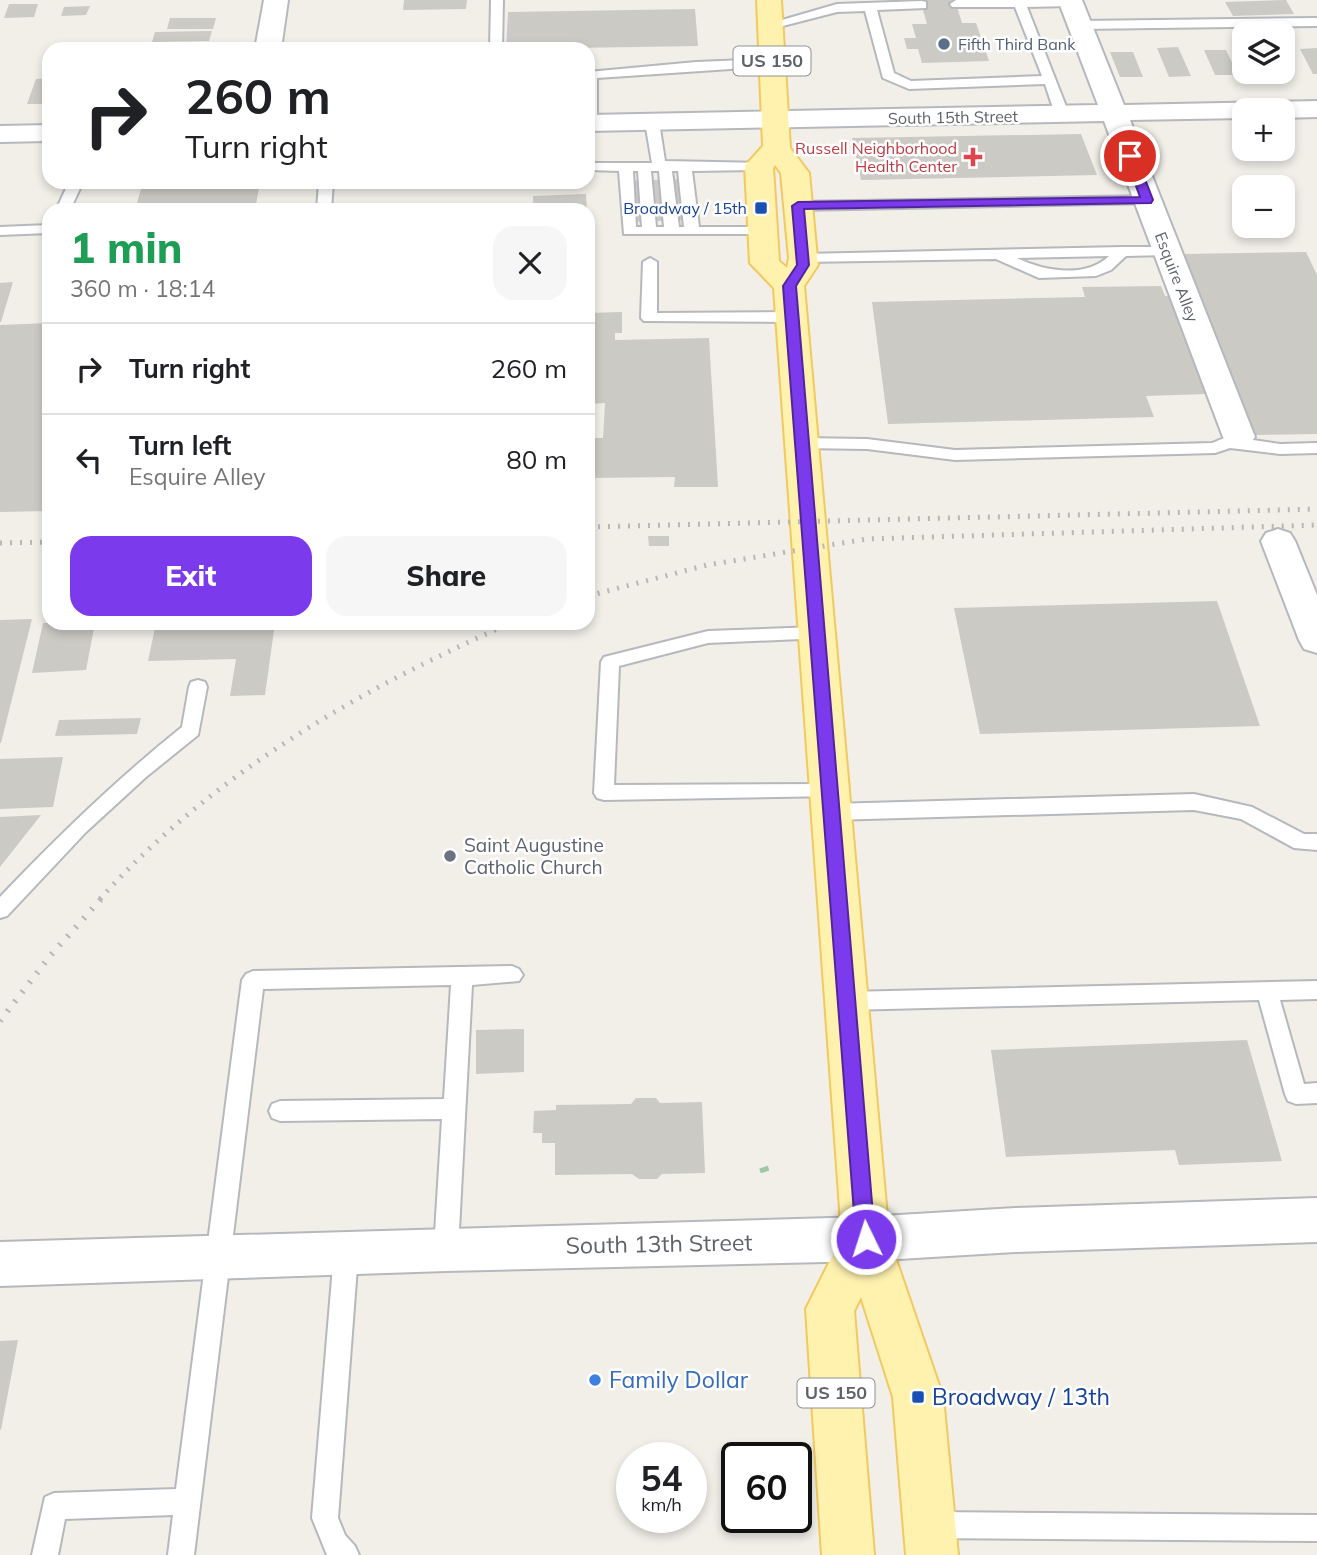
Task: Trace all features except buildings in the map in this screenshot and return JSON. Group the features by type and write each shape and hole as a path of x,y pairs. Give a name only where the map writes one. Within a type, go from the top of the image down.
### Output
{"main road":[{"name":"US 150","path":"770,12 772,63 770,145 763,231 765,263 789,286"},
{"path":"770,145 795,173 803,258 803,265 789,286 866,1239 918,1397 931,1540"},
{"name":"US 150","path":"848,1555 830,1309 866,1239"}],"street":[{"path":"269,42 276,0"},
{"name":"Esquire Alley","path":"1074,9 1167,251 1233,440"},
{"name":"South 15th Street","path":"595,122 652,122 770,145 1062,114 1317,110"},
{"path":"0,134 42,133"},
{"path":"1279,541 1317,640"},
{"name":"South 13th Street","path":"0,1264 446,1249 866,1239 1015,1230 1317,1220"}],"lane":[{"path":"496,42 497,0"},
{"path":"812,0 837,8"},
{"path":"770,12 837,8 874,4 884,0"},
{"path":"1013,1 1050,80 1062,114"},
{"path":"958,9 991,13 1013,1 1074,9 1317,22"},
{"path":"874,4 895,15 923,10"},
{"path":"874,4 888,75 897,81 909,85 1050,80"},
{"path":"595,75 772,63"},
{"path":"652,122 656,166 672,230"},
{"path":"595,167 684,165 770,145"},
{"path":"684,165 692,230"},
{"path":"626,166 629,231 763,231"},
{"path":"649,231 656,166"},
{"path":"798,206 1147,200"},
{"path":"0,231 42,229"},
{"path":"803,258 997,254 1039,274 1091,273 1106,267 1123,251 1167,251"},
{"path":"650,262 649,318 792,317"},
{"path":"801,443 867,444 955,455 1214,448 1233,440 1280,449 1317,448"},
{"path":"817,633 708,637 610,662 604,793 830,802 1194,802 1245,812 1301,842 1317,842"},
{"path":"0,910 79,827 139,772 191,730 198,687"},
{"path":"181,1555 253,980 512,975"},
{"path":"446,1249 462,977"},
{"path":"846,1001 1317,990"},
{"path":"1268,992 1296,1094 1317,1093"},
{"path":"280,1111 455,1109"},
{"path":"346,1254 325,1518 335,1544 346,1555"},
{"path":"45,1555 54,1506 188,1502"},
{"path":"931,1540 1317,1528"}],"path":[{"path":"760,1171 772,1167"}],"railway":[{"path":"595,527 1317,509"},
{"path":"595,594 707,565 867,539 1317,525"},
{"path":"0,543 42,542"},
{"path":"100,899 143,854 190,813 290,739 399,677 496,630"},
{"path":"0,1021 50,956 102,898"}],"place":[{"name":"Fifth Third Bank","path":"944,44"},
{"name":"Russell Neighborhood Health Center","path":"973,157"},
{"name":"Broadway / 15th","path":"761,208"},
{"name":"Saint Augustine Catholic Church","path":"450,856"},
{"name":"Family Dollar","path":"595,1380"},
{"name":"Broadway / 13th","path":"918,1397"}],"route":[{"path":"866,1239 789,286 803,265 798,206 1147,200 1130,156"}]}
